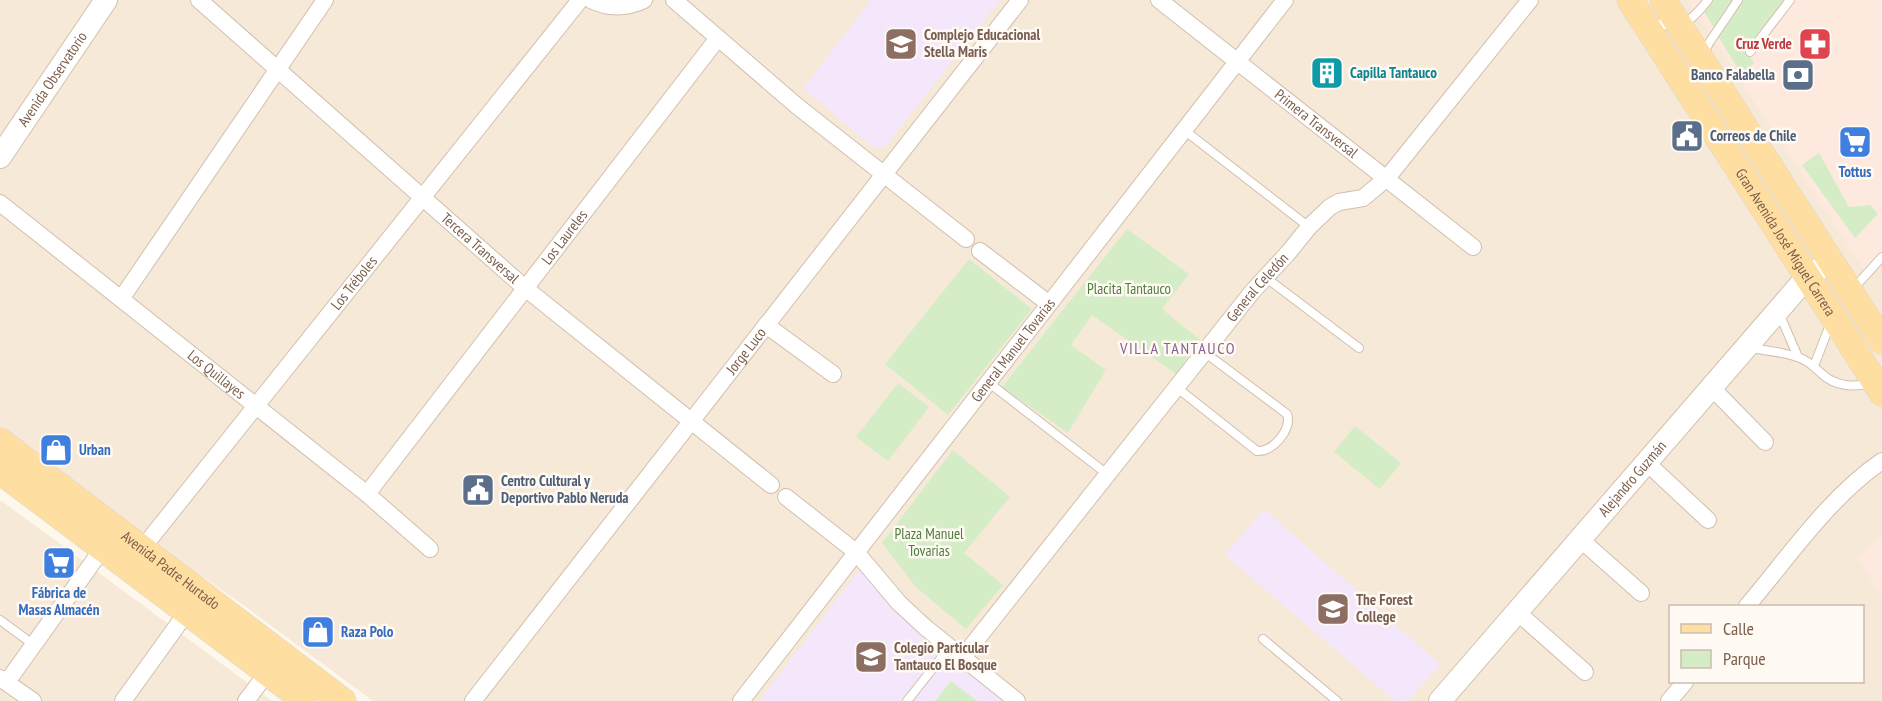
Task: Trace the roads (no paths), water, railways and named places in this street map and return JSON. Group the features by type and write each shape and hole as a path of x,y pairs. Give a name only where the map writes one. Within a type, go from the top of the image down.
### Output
{"main road":[{"name":"Gran Avenida José Miguel Carrera","path":"1635,8 1693,91 1807,277 1878,387"},
{"name":"Gran Avenida José Miguel Carrera","path":"1672,10 1700,63 1882,341"},
{"name":"Avenida Padre Hurtado","path":"0,441 136,558 343,701"},
{"name":"Avenida Padre Hurtado","path":"0,471 110,538"},
{"name":"Avenida Padre Hurtado","path":"136,558 187,612 305,701"}],"street":[{"name":"Avenida Observatorio","path":"0,157 106,0"},
{"name":"Tercera Transversal","path":"199,0 525,288 771,485"},
{"path":"121,299 325,0"},
{"name":"Los Tréboles","path":"136,558 580,0"},
{"path":"591,0 602,5 623,7 644,0"},
{"path":"674,0 797,106 966,239"},
{"name":"Jorge Luco","path":"473,701 1020,0"},
{"name":"Primera Transversal","path":"1159,0 1473,247"},
{"name":"General Manuel Tovarias","path":"741,701 1285,0"},
{"name":"General Celedón","path":"956,653 1107,474 1265,277 1330,207 1339,202 1369,195 1387,178 1530,0"},
{"name":"Los Laureles","path":"367,494 718,38"},
{"name":"Los Quillayes","path":"0,202 367,494 430,549"},
{"path":"980,250 1048,303"},
{"name":"Alejandro Guzmán","path":"1447,699 1517,612 1807,277 1831,261"},
{"path":"766,325 833,374"},
{"path":"1711,387 1765,442"},
{"path":"1748,605 1829,508 1858,479 1882,461"},
{"path":"1646,462 1708,520"},
{"path":"786,497 856,552 899,603 956,653 1017,701"},
{"path":"33,701 3,680 34,645 110,538"},
{"path":"1580,539 1641,593"},
{"path":"123,701 187,612"},
{"path":"1517,612 1586,672"},
{"path":"246,701 267,673"},
{"path":"1669,701 1683,683"}],"lane":[{"path":"1635,8 1661,25 1672,10 1696,13 1708,0"},
{"path":"1700,63 1709,43 1738,0"},
{"path":"1750,52 1790,0"},
{"path":"1183,130 1309,227"},
{"path":"1850,291 1882,257"},
{"path":"1265,277 1359,348"},
{"path":"1778,311 1798,357"},
{"path":"1814,366 1833,316"},
{"path":"1746,347 1798,357 1814,366 1825,377 1842,385 1878,387"},
{"path":"1176,387 1257,451 1263,452 1269,449 1287,430 1290,420 1287,414 1203,352"},
{"path":"988,382 1107,474"},
{"path":"0,620 34,645"},
{"path":"1263,639 1337,701"},
{"path":"907,701 956,653"}],"place":[{"name":"Complejo Educacional Stella Maris","path":"901,44"},
{"name":"Cruz Verde","path":"1815,44"},
{"name":"Capilla Tantauco","path":"1327,73"},
{"name":"Banco Falabella","path":"1798,75"},
{"name":"Correos de Chile","path":"1687,136"},
{"name":"Tottus","path":"1855,142"},
{"name":"Urban","path":"56,450"},
{"name":"Centro Cultural y Deportivo Pablo Neruda","path":"478,490"},
{"name":"Fábrica de Masas Almacén","path":"59,563"},
{"name":"The Forest College","path":"1333,609"},
{"name":"Raza Polo","path":"318,632"},
{"name":"Colegio Particular Tantauco El Bosque","path":"871,657"}],"district":[{"name":"VILLA TANTAUCO","path":"1178,348"}],"park label":[{"name":"Placita Tantauco","path":"1129,289"},
{"name":"Plaza Manuel Tovarias","path":"929,542"}]}
